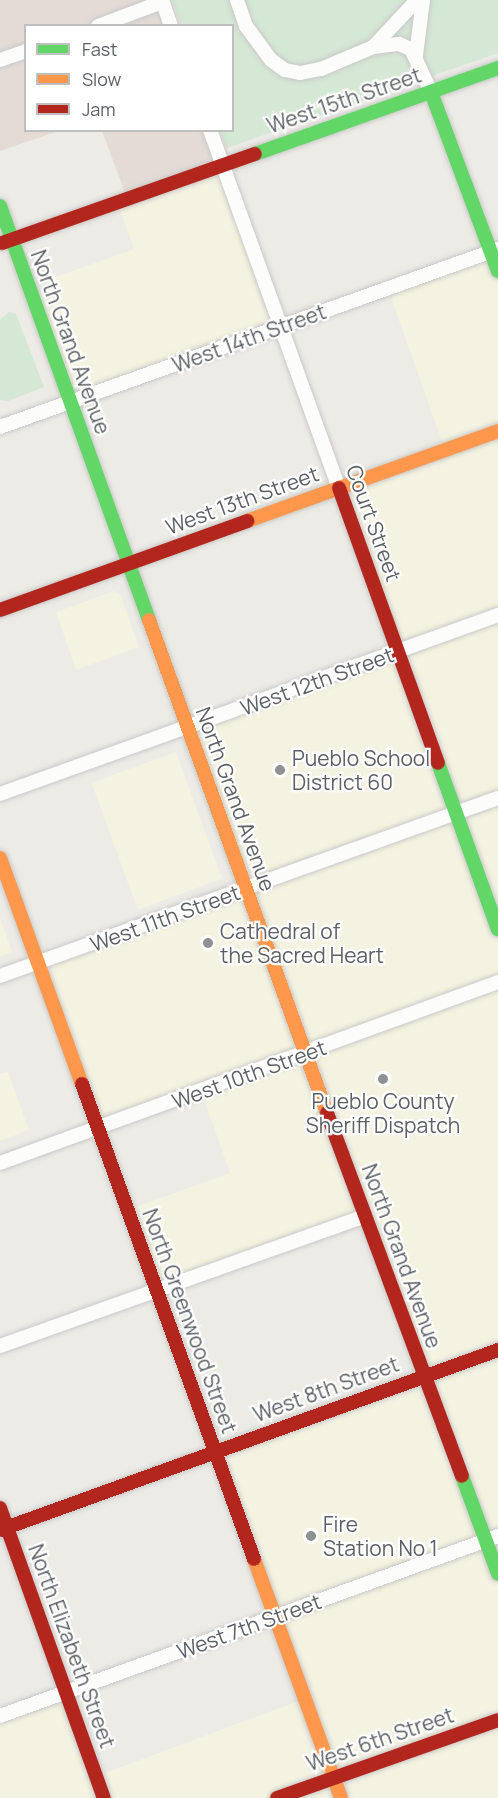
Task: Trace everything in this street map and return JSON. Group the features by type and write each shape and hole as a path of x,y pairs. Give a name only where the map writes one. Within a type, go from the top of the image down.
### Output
{"street":[{"path":"237,0 246,26 262,50 278,65 292,72 321,69 373,47 399,44 416,56"},
{"path":"373,47 417,0"},
{"path":"423,0 416,56 494,251 498,271"},
{"path":"104,24 162,1 170,24"},
{"path":"0,60 24,52"},
{"name":"West 15th Street","path":"6,242 498,68"},
{"name":"Court Street","path":"211,132 498,930"},
{"name":"North Grand Avenue","path":"0,206 6,242 70,402 305,1054 424,1376 492,1538 498,1574"},
{"name":"West 14th Street","path":"0,427 494,251"},
{"name":"West 13th Street","path":"0,610 498,431"},
{"name":"West 12th Street","path":"0,794 498,615"},
{"name":"West 11th Street","path":"0,976 498,798"},
{"name":"North Greenwood Street","path":"0,858 341,1798"},
{"name":"West 10th Street","path":"0,1163 498,982"},
{"path":"0,1346 365,1216"},
{"name":"West 8th Street","path":"3,1529 498,1350"},
{"name":"North Elizabeth Street","path":"0,1508 3,1529 104,1798"},
{"name":"West 7th Street","path":"0,1716 492,1538"},
{"name":"West 6th Street","path":"277,1798 498,1720"}],"shaded area":[{"path":"0,0 162,0 171,24 24,24 24,132 56,132 0,151"},
{"path":"102,132 210,132 222,164 127,198"},
{"path":"222,164 281,327 70,402 32,295 50,288 47,280 134,249 117,202"},
{"path":"498,249 498,1798 0,1798 0,1716 66,1692 97,1776 304,1699 215,1452 423,1376 365,1216 156,1291 127,1210 230,1173 201,1091 97,1127 38,964 245,889 189,727 397,652 339,488 445,450 388,289"},
{"path":"114,591 120,594 139,647 76,670 56,612"},
{"path":"176,752 222,879 138,910 91,783"},
{"path":"0,918 12,952 0,957"},
{"path":"8,1072 29,1130 0,1141 0,1074"}],"green space":[{"path":"172,0 498,0 498,53 227,148 220,132 234,132 234,24 181,24"},
{"path":"9,312 16,314 44,387 8,401 0,400 0,320"}],"traffic: fast":[{"path":"255,154 498,68"},
{"path":"431,92 498,271"},
{"path":"0,206 149,620"},
{"path":"438,763 498,930"},
{"path":"462,1476 498,1574"}],"traffic: slow":[{"path":"247,521 498,431"},
{"path":"149,620 327,1113"},
{"path":"0,858 82,1084"},
{"path":"254,1559 341,1798"}],"traffic: jam":[{"path":"2,243 255,154"},
{"path":"339,488 438,763"},
{"path":"0,610 247,521"},
{"path":"82,1084 254,1559"},
{"path":"327,1113 462,1476"},
{"path":"0,1530 498,1350"},
{"path":"0,1508 104,1798"},
{"path":"277,1798 498,1720"}],"place":[{"name":"Pueblo School District 60","path":"280,770"},
{"name":"Cathedral of the Sacred Heart","path":"208,943"},
{"name":"Pueblo County Sheriff Dispatch","path":"383,1079"},
{"name":"Fire Station No 1","path":"311,1536"}]}
